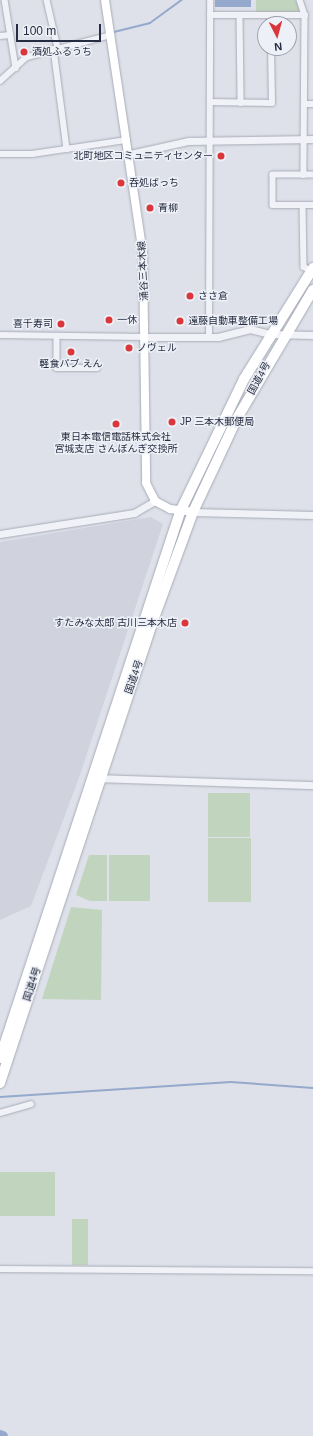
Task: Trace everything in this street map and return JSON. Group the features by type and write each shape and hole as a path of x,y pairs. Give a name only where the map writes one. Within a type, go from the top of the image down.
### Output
{"highway":[{"name":"国道4号","path":"0,1083 180,512 219,426 270,334 312,270"},
{"name":"国道4号","path":"0,1058 96,778 193,512 236,420 284,333 313,290"}],"main road":[{"name":"涌谷三本木線","path":"106,0 130,154 143,254 146,476 155,501"},
{"path":"155,501 180,512 193,512"}],"street":[{"path":"5,0 16,68"},
{"path":"47,0 56,49 68,149"},
{"path":"209,338 210,0"},
{"path":"300,0 305,15 304,175"},
{"path":"210,15 305,15"},
{"path":"240,15 241,103"},
{"path":"0,36 10,35"},
{"path":"0,81 27,57 111,35"},
{"path":"210,102 272,103 272,56"},
{"path":"304,104 313,104"},
{"path":"130,154 209,139 313,139"},
{"path":"0,154 68,149 127,140"},
{"path":"313,175 273,175 273,205 313,205"},
{"path":"303,205 304,267 312,270"},
{"path":"0,335 209,338 243,329 270,334 284,333 313,335"},
{"path":"57,336 57,368 97,368"},
{"path":"0,534 134,513 155,501"},
{"path":"193,512 313,515"},
{"path":"96,778 313,785"},
{"path":"0,1113 30,1104"},
{"path":"0,1269 313,1271"}],"shaded area":[{"path":"151,517 163,524 80,775 31,906 0,920 0,542"}],"green space":[{"path":"256,0 296,0 300,12 256,13"},
{"path":"208,793 250,793 250,837 208,837"},
{"path":"208,838 251,838 251,902 208,902"},
{"path":"89,855 107,855 107,901 90,901 76,895"},
{"path":"109,855 150,855 150,901 109,901"},
{"path":"71,907 102,910 101,1000 42,999"},
{"path":"0,1172 55,1172 55,1216 0,1216"},
{"path":"72,1219 88,1219 88,1265 72,1265"}],"water":[{"path":"215,0 251,0 251,7 215,7"}],"waterway":[{"path":"114,32 150,23 182,0"},
{"path":"0,1097 231,1082 313,1088"}],"place":[{"name":"酒処ふるうち","path":"24,52"},
{"name":"北町地区コミュニティセンター","path":"221,156"},
{"name":"呑処ばっち","path":"121,183"},
{"name":"青柳","path":"150,208"},
{"name":"ささ倉","path":"190,296"},
{"name":"一休","path":"109,320"},
{"name":"遠藤自動車整備工場","path":"180,321"},
{"name":"喜千寿司","path":"61,324"},
{"name":"ノヴェル","path":"129,348"},
{"name":"軽食パブ えん","path":"71,352"},
{"name":"JP 三本木郵便局","path":"172,422"},
{"name":"東日本電信電話株式会社 宮城支店 さんぼんぎ交換所","path":"116,424"},
{"name":"すたみな太郎 古川三本木店","path":"185,623"}]}
